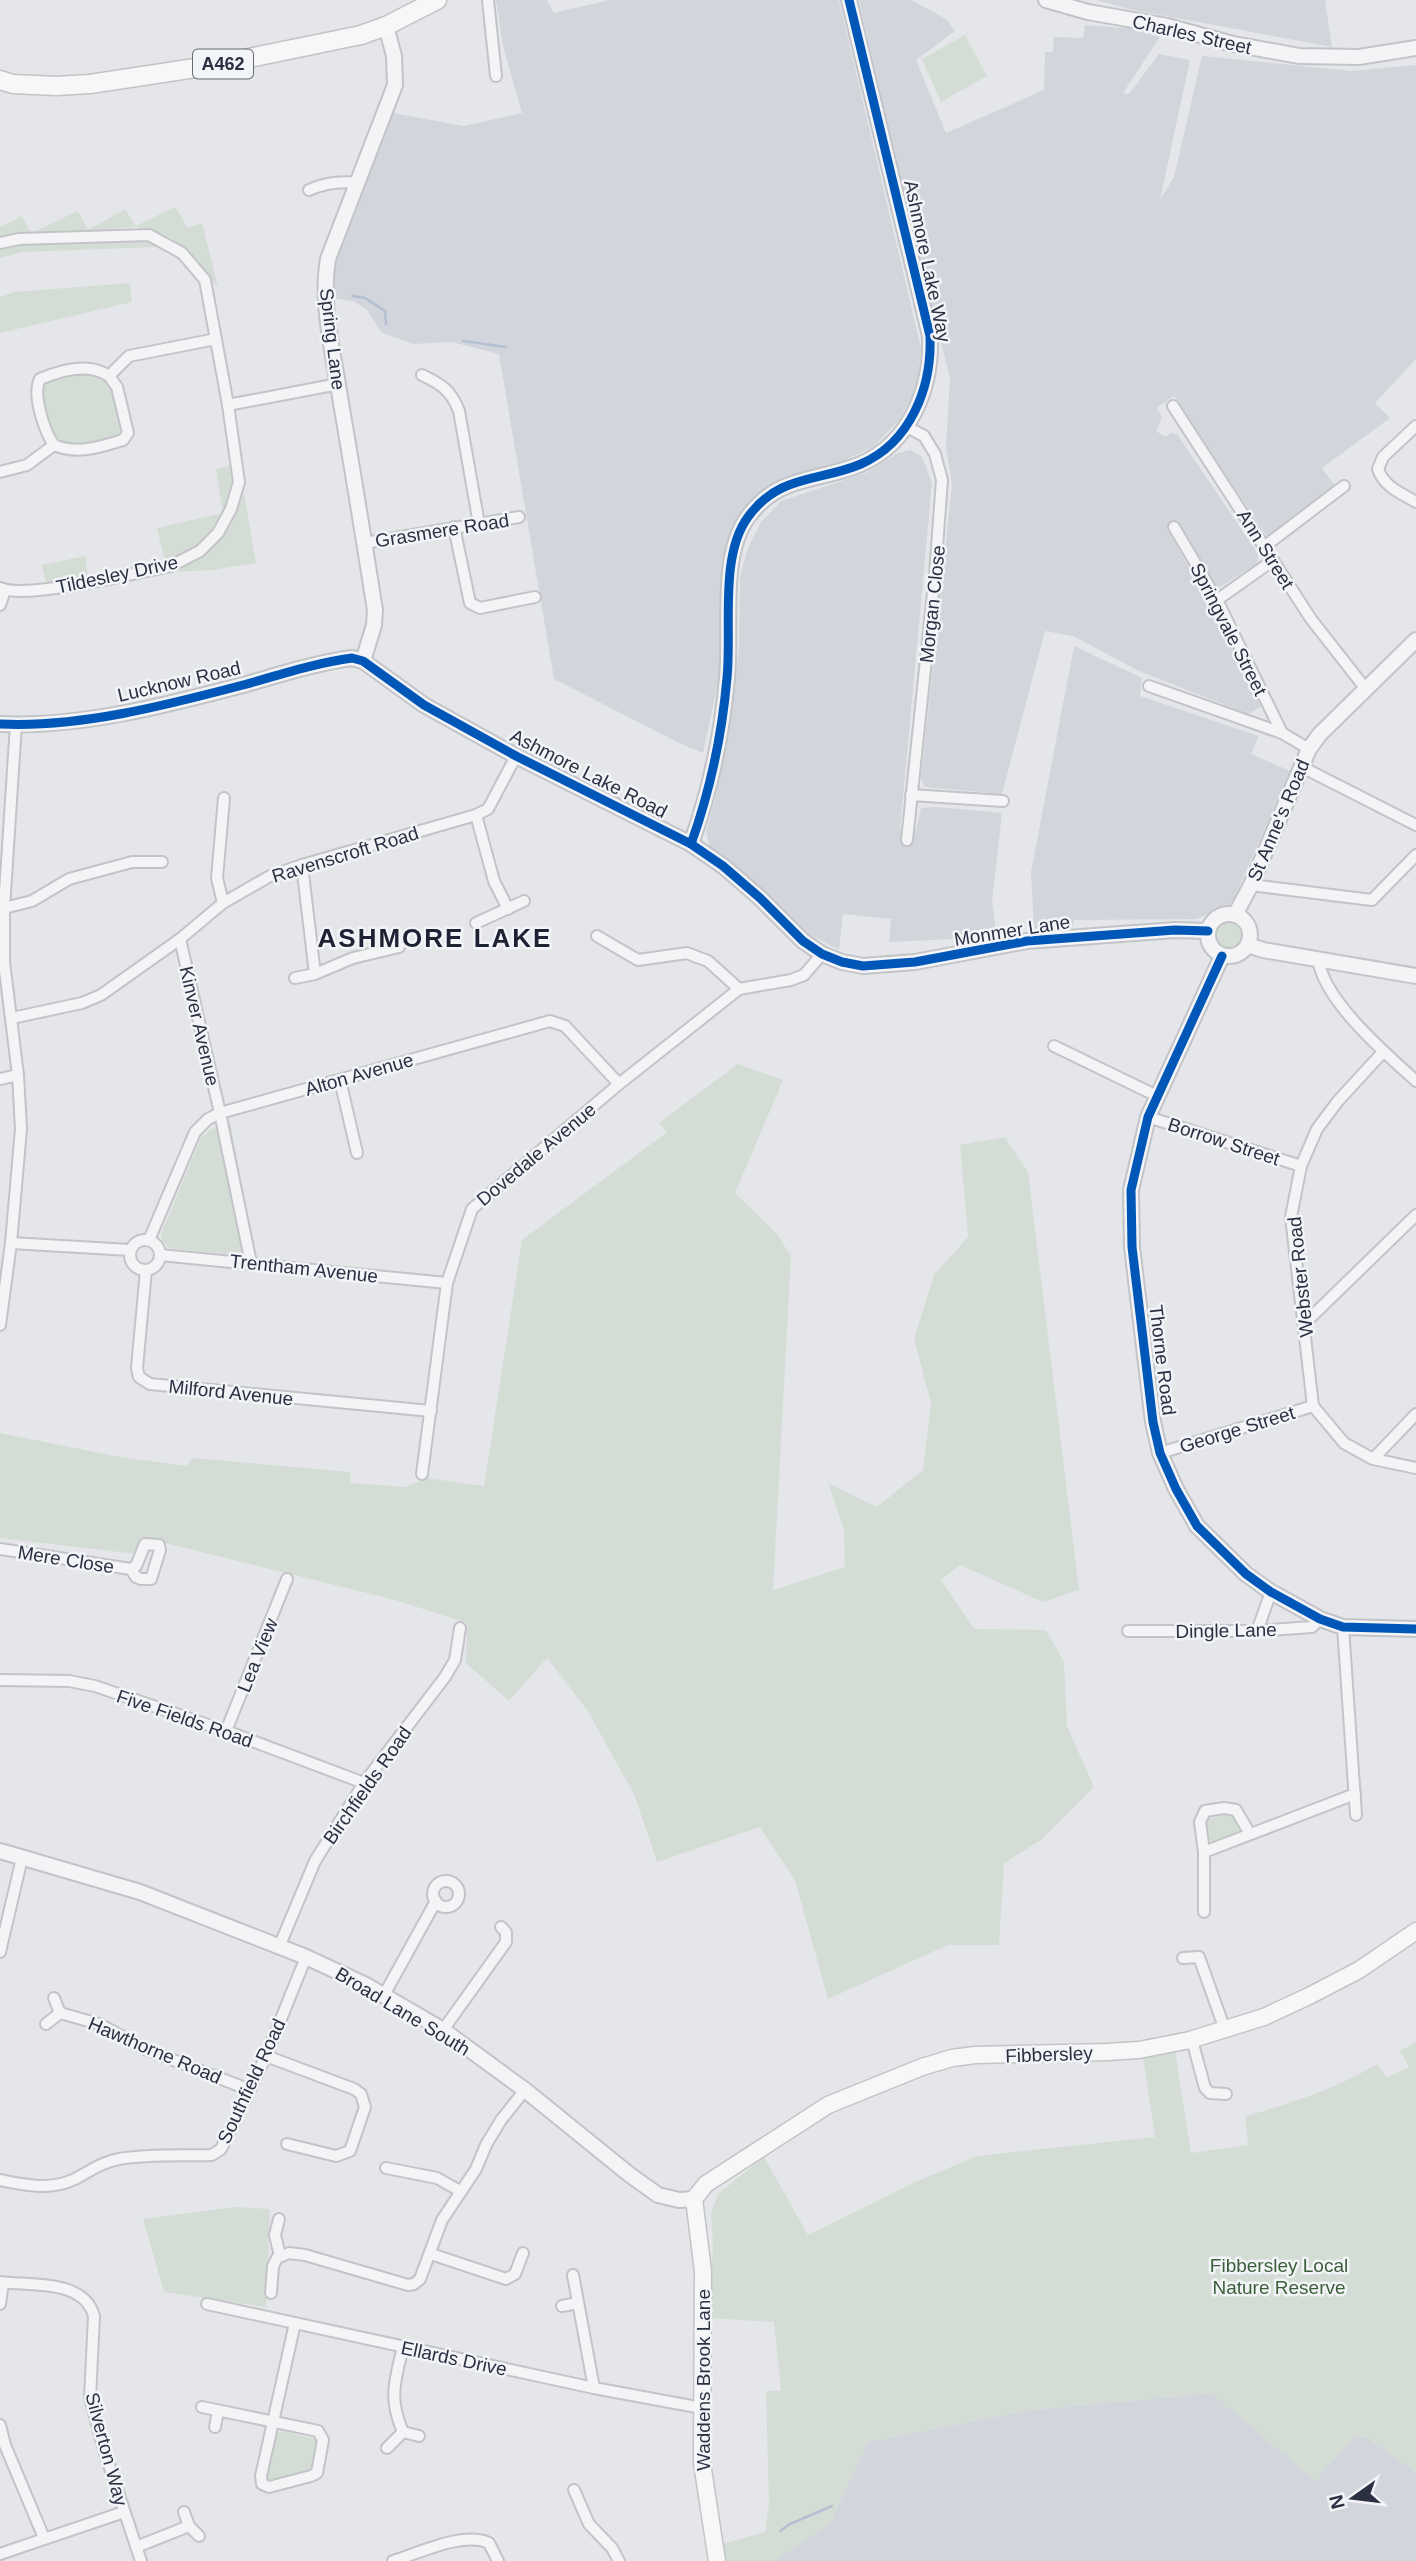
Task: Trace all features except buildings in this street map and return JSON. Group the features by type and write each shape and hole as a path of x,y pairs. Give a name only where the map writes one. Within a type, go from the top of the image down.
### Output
{"main road":[{"name":"A462","path":"0,80 34,86 90,84 215,65 361,34 386,26 437,0"},
{"name":"Fibbersley","path":"694,2199 706,2184 828,2105 922,2067 952,2058 975,2055 1139,2050 1191,2040 1264,2017 1359,1970 1416,1931"},
{"name":"Waddens Brook Lane","path":"694,2199 703,2271 703,2478 717,2561"}],"street":[{"path":"488,0 496,76"},
{"name":"Ashmore Lake Way","path":"691,844 707,801 727,681 730,574 732,554 739,532 760,503 785,485 863,463 886,448 907,427 928,377 930,336 849,0"},
{"name":"Charles Street","path":"1046,0 1088,12 1167,26 1233,44 1299,56 1359,57 1416,48"},
{"name":"Spring Lane","path":"363,662 374,625 375,610 338,384 325,296 325,277 328,259 395,85 394,56 386,26"},
{"path":"309,190 341,181 357,183"},
{"name":"Tildesley Drive","path":"0,243 19,239 141,235 159,239 182,253 205,280 239,482 237,493 218,533 200,551 170,566 32,591 2,589"},
{"path":"109,376 129,356 216,339"},
{"path":"89,367 100,369 117,387 128,433 123,440 84,451 54,444 46,434 36,389 40,379 89,367"},
{"path":"422,375 445,387 453,396 459,411 479,524"},
{"path":"228,405 338,384"},
{"name":"Ann Street","path":"1173,406 1311,619 1365,688"},
{"path":"1416,426 1383,457 1378,469 1384,481 1392,488 1416,502"},
{"name":"Morgan Close","path":"907,427 924,436 935,454 942,480 935,574 907,840"},
{"path":"0,472 27,465 54,444"},
{"path":"1265,546 1344,486"},
{"name":"Grasmere Road","path":"365,543 520,517"},
{"path":"454,527 470,603 480,608 535,597"},
{"name":"Springvale Street","path":"1174,527 1217,600 1282,733"},
{"path":"1217,600 1272,561"},
{"path":"0,605 2,589"},
{"name":"St Anne's Road","path":"1235,915 1251,885 1309,749 1365,688 1416,640"},
{"name":"Lucknow Road","path":"0,724 90,718 185,700 339,660 352,658 363,662"},
{"name":"Ashmore Lake Road","path":"363,662 424,705 516,756 691,844 723,866 803,941 821,954 863,966"},
{"path":"1149,686 1282,733 1309,749"},
{"path":"0,1325 11,1243 21,1129 18,1075 4,962 4,908 16,724"},
{"path":"508,909 494,881 476,815 488,809 516,756"},
{"path":"1300,765 1416,825"},
{"path":"911,795 1003,802"},
{"path":"223,903 217,878 224,798"},
{"name":"Ravenscroft Road","path":"12,1018 82,1003 101,995 180,939 223,903 270,876 476,815"},
{"path":"1251,885 1372,900 1416,855"},
{"path":"4,908 32,901 69,879 132,862 162,862"},
{"path":"302,865 315,974"},
{"path":"476,923 524,901"},
{"path":"1235,915 1248,925 1251,938 1238,955 1222,956 1212,948 1208,931 1213,921 1219,917 1235,915"},
{"name":"Monmer Lane","path":"863,966 926,961 1027,941 1162,931 1208,931"},
{"path":"597,936 638,960 687,953 708,961 739,989"},
{"name":"Kinver Avenue","path":"180,939 251,1263"},
{"path":"1248,945 1263,950 1416,976"},
{"path":"295,978 315,974 353,958 399,947"},
{"name":"Dovedale Avenue","path":"422,1474 447,1283 472,1209 619,1084 739,989 791,980 804,975 821,954"},
{"name":"Thorne Road","path":"1222,956 1148,1117 1131,1190 1132,1247 1153,1422 1160,1453 1197,1527 1235,1564 1271,1592 1320,1619 1343,1627 1416,1629"},
{"path":"1318,959 1329,988 1350,1017 1383,1052 1416,1081"},
{"name":"Alton Avenue","path":"149,1240 195,1132 208,1119 220,1113 550,1021 565,1026 619,1084"},
{"path":"1054,1046 1157,1096"},
{"name":"Webster Road","path":"1313,1406 1291,1217 1301,1166 1317,1129 1338,1101 1383,1052"},
{"path":"0,1079 18,1075"},
{"path":"340,1080 357,1153"},
{"name":"Borrow Street","path":"1148,1117 1301,1166"},
{"path":"1305,1323 1414,1220"},
{"path":"142,1239 149,1240 156,1244 160,1255 158,1264 146,1270 136,1267 131,1262 130,1250 134,1243 142,1239"},
{"path":"11,1243 130,1250"},
{"name":"Trentham Avenue","path":"160,1255 447,1283"},
{"name":"Milford Avenue","path":"146,1270 137,1368 139,1377 150,1384 431,1411"},
{"path":"1313,1406 1344,1443 1373,1459 1416,1468"},
{"name":"George Street","path":"1160,1453 1313,1406"},
{"path":"1373,1459 1416,1414"},
{"name":"Mere Close","path":"0,1549 131,1569"},
{"name":"Lea View","path":"226,1731 287,1578"},
{"path":"1257,1630 1271,1592"},
{"name":"Dingle Lane","path":"1128,1632 1312,1627 1320,1619"},
{"path":"1343,1627 1356,1815"},
{"name":"Birchfields Road","path":"279,1947 315,1861 364,1783 455,1660 460,1628"},
{"name":"Five Fields Road","path":"0,1680 81,1683 226,1731 364,1783"},
{"path":"1204,1852 1355,1794"},
{"path":"1205,1912 1204,1852 1200,1822 1205,1811 1224,1808 1236,1810 1251,1834"},
{"name":"Broad Lane South","path":"0,1851 140,1892 306,1957 384,1995 443,2030 658,2194 679,2200 694,2199"},
{"path":"0,1952 22,1858"},
{"path":"1204,1897 1217,1897"},
{"path":"384,1995 436,1902"},
{"path":"443,2030 506,1942 506,1932 501,1927"},
{"name":"Southfield Road","path":"0,2180 32,2186 50,2186 72,2180 99,2164 120,2159 212,2155 221,2149 266,2056 306,1957"},
{"path":"1183,1958 1199,1957 1225,2030"},
{"path":"46,2024 60,2013 54,1998"},
{"name":"Hawthorne Road","path":"60,2013 99,2024 145,2049 250,2090"},
{"path":"1191,2040 1205,2088 1210,2093 1226,2094"},
{"path":"266,2056 354,2088 364,2100 365,2107 350,2151 336,2156 287,2144"},
{"path":"271,2293 273,2266 280,2256 289,2253 305,2255 408,2285 414,2284 420,2279 431,2254 442,2220 476,2169 501,2120 525,2090"},
{"path":"386,2168 437,2178 460,2191"},
{"path":"279,2218 275,2235 280,2256"},
{"path":"431,2254 506,2278 515,2274 523,2253"},
{"path":"573,2275 594,2388"},
{"path":"0,2304 1,2282"},
{"name":"Silverton Way","path":"1,2282 64,2289 78,2294 91,2305 94,2316 90,2398 105,2453 141,2561"},
{"name":"Ellards Drive","path":"207,2304 594,2388 702,2408"},
{"path":"562,2306 578,2304"},
{"path":"202,2407 274,2423 318,2431 323,2440 317,2473 268,2487 262,2484 261,2476 274,2423 295,2323"},
{"path":"403,2347 393,2388 393,2402 403,2432"},
{"path":"215,2427 218,2411"},
{"path":"0,2425 3,2446 44,2538"},
{"path":"403,2432 419,2436"},
{"path":"387,2448 403,2432"},
{"path":"574,2490 589,2524 612,2548 619,2561"},
{"path":"0,2554 124,2512"},
{"path":"184,2512 189,2526 199,2536"},
{"path":"136,2547 189,2526"},
{"path":"393,2561 475,2538 489,2543 498,2561"}],"shaded area":[{"path":"496,0 547,0 554,13 609,0 839,0 921,348 917,386 900,419 873,447 839,463 799,473 750,500 728,537 721,568 721,669 703,753 554,679 499,354 452,342 413,344 381,332 367,310 353,301 330,298 334,262 393,113 464,126 522,113 503,46"},
{"path":"859,0 911,0 946,19 955,31 916,60 946,133 1044,90 1045,52 1053,52 1054,37 1083,38 1085,25 1164,31 1123,93 1129,94 1159,54 1190,60 1160,200 1174,177 1202,56 1352,71 1416,65 1416,359 1375,403 1390,418 1322,468 1336,487 1268,538 1174,396 1157,408 1162,417 1156,431 1166,437 1171,433 1177,434 1258,554 1257,563 1217,589 1177,523 1167,529 1264,705 1248,714 1139,671 1073,636 1045,631 1002,794 925,787 921,779 952,484 946,448 950,378"},
{"path":"1096,0 1325,0 1332,47 1133,10"},
{"path":"910,450 922,457 932,483 900,830 916,830 921,808 1002,813 992,902 997,937 889,942 891,919 843,914 839,950 807,933 771,898 710,847 706,832 725,752 739,648 740,576 748,548 761,522 781,501 868,472 896,454"},
{"path":"1074,646 1142,678 1140,696 1259,736 1251,754 1290,771 1232,903 1197,919 1074,920 1073,925 1034,929 1031,872"},
{"path":"1212,2393 1315,2481 1356,2435 1368,2438 1416,2472 1416,2561 778,2561 778,2558 829,2525 868,2442 1030,2410"}],"green space":[{"path":"965,35 987,76 941,102 922,59"},
{"path":"175,207 188,228 202,223 218,287 185,247 166,235 136,227 0,237 0,227 22,216 31,233 78,211 88,230 125,209 136,226"},
{"path":"144,238 157,247 23,252 0,258 0,247 29,242"},
{"path":"130,283 132,302 0,333 0,297 14,292"},
{"path":"87,373 105,380 111,387 121,415 121,436 95,444 72,445 55,434 49,424 42,386 43,383"},
{"path":"232,465 234,491 223,510 216,469"},
{"path":"244,493 256,563 212,570 170,572 208,550 216,542 231,521"},
{"path":"221,514 207,537 188,555 165,561 157,528"},
{"path":"85,556 88,577 46,583 42,565"},
{"path":"1228,923 1237,927 1241,936 1237,945 1228,949 1219,945 1215,936 1219,927"},
{"path":"738,1064 783,1080 735,1193 776,1233 791,1256 773,1590 845,1567 844,1530 828,1483 877,1507 923,1470 931,1403 914,1339 934,1275 968,1237 960,1145 1005,1137 1028,1172 1079,1590 1043,1602 960,1565 941,1580 974,1629 1046,1630 1064,1662 1067,1726 1094,1787 1041,1840 1004,1863 999,1945 948,1945 828,1999 795,1880 760,1827 657,1862 634,1794 587,1710 547,1658 509,1701 466,1663 467,1623 395,1600 141,1537 136,1554 0,1538 0,1433 120,1457 186,1466 193,1458 350,1472 351,1483 406,1487 427,1478 484,1486 522,1240 667,1132 659,1123"},
{"path":"230,1122 255,1257 169,1248 162,1241 161,1234 201,1138 210,1130"},
{"path":"1231,1814 1239,1821 1240,1830 1227,1838 1212,1842 1205,1832 1207,1819"},
{"name":"Fibbersley Local Nature Reserve","path":"1416,2042 1416,2472 1368,2438 1356,2435 1315,2481 1211,2393 1030,2410 868,2442 829,2525 778,2558 778,2561 723,2561 719,2545 765,2532 769,2504 766,2391 781,2391 774,2322 709,2318 713,2246 711,2213 718,2194 764,2157 808,2235 920,2180 977,2156 1155,2137 1143,2057 1175,2050 1191,2153 1248,2145 1245,2116 1313,2094 1378,2064 1386,2078 1409,2067 1400,2051"},
{"path":"235,2207 270,2209 266,2307 164,2292 143,2219"},
{"path":"283,2431 318,2440 314,2469 270,2484 265,2481 272,2435"}],"waterway":[{"path":"353,296 365,298 385,311 386,324"},
{"path":"463,341 506,347"},
{"path":"780,2531 832,2506"}],"cycle path":[{"path":"691,844 709,783 722,721 728,659 728,594 733,552 739,533 748,517 773,493 800,481 861,464 893,442 915,411 927,374 930,336 849,0"},
{"path":"0,724 61,722 123,714 352,658 363,661 424,705 516,756 691,844 723,866 760,898 803,941 822,954 842,962 863,966 915,962 1027,941 1175,930 1208,931"},
{"path":"1222,956 1148,1117 1131,1190 1132,1247 1153,1422 1160,1453 1197,1526 1246,1574 1271,1592 1320,1619 1343,1627 1416,1629"}],"district":[{"name":"ASHMORE LAKE","path":"435,938"}]}
